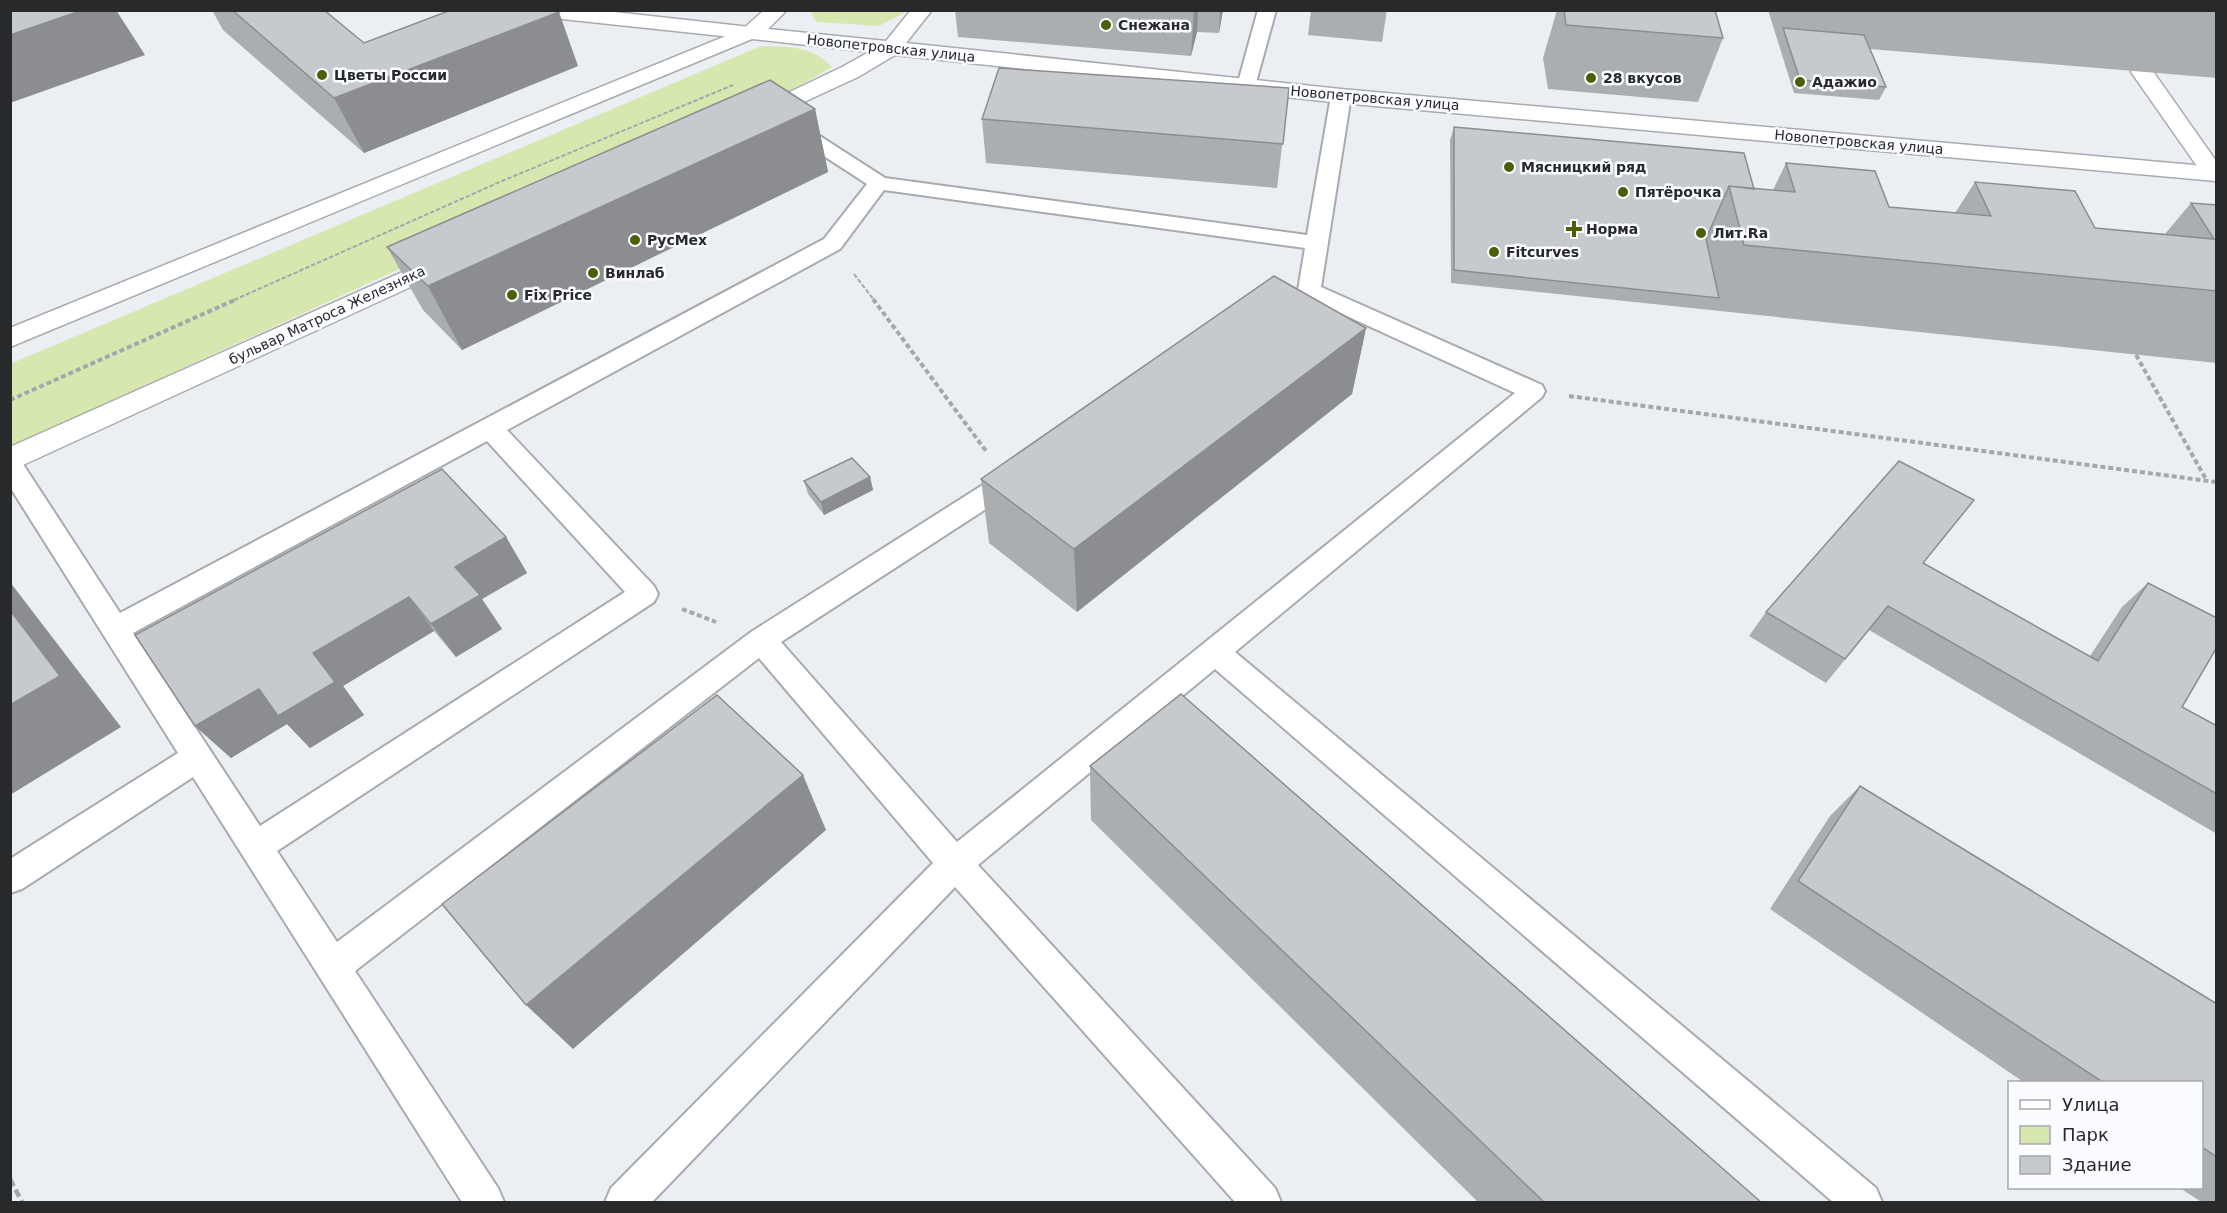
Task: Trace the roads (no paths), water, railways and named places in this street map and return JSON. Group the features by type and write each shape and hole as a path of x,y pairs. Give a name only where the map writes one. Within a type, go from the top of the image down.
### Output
{"street":[{"name":"Новопетровская улица","path":"534,10 1341,96 2215,174"},
{"path":"10,338 750,33 777,10"},
{"path":"731,129 850,72 891,48 922,10"},
{"path":"2142,72 2215,174"},
{"name":"бульвар Матроса Железняка","path":"10,460 465,252"}],"lane":[{"path":"1246,86 1267,10"},
{"path":"625,1203 955,864 1533,391 1299,296 1317,243 1341,96"},
{"path":"769,112 879,183 1317,243"},
{"path":"115,629 832,244 879,183"},
{"path":"255,847 645,594 490,428"},
{"path":"332,967 761,640 1039,462"},
{"path":"10,465 484,1203"},
{"path":"761,640 955,864 1262,1203"},
{"path":"1214,651 1862,1203"},
{"path":"10,878 198,757"}],"place":[{"name":"Снежана","path":"1106,25"},
{"name":"Цветы России","path":"322,75"},
{"name":"28 вкусов","path":"1591,78"},
{"name":"Адажио","path":"1800,82"},
{"name":"Мясницкий ряд","path":"1509,167"},
{"name":"Пятёрочка","path":"1623,192"},
{"name":"Норма","path":"1574,229"},
{"name":"Лит.Ra","path":"1701,233"},
{"name":"РусМех","path":"635,240"},
{"name":"Fitcurves","path":"1494,252"},
{"name":"Винлаб","path":"593,273"},
{"name":"Fix Price","path":"512,295"}]}
